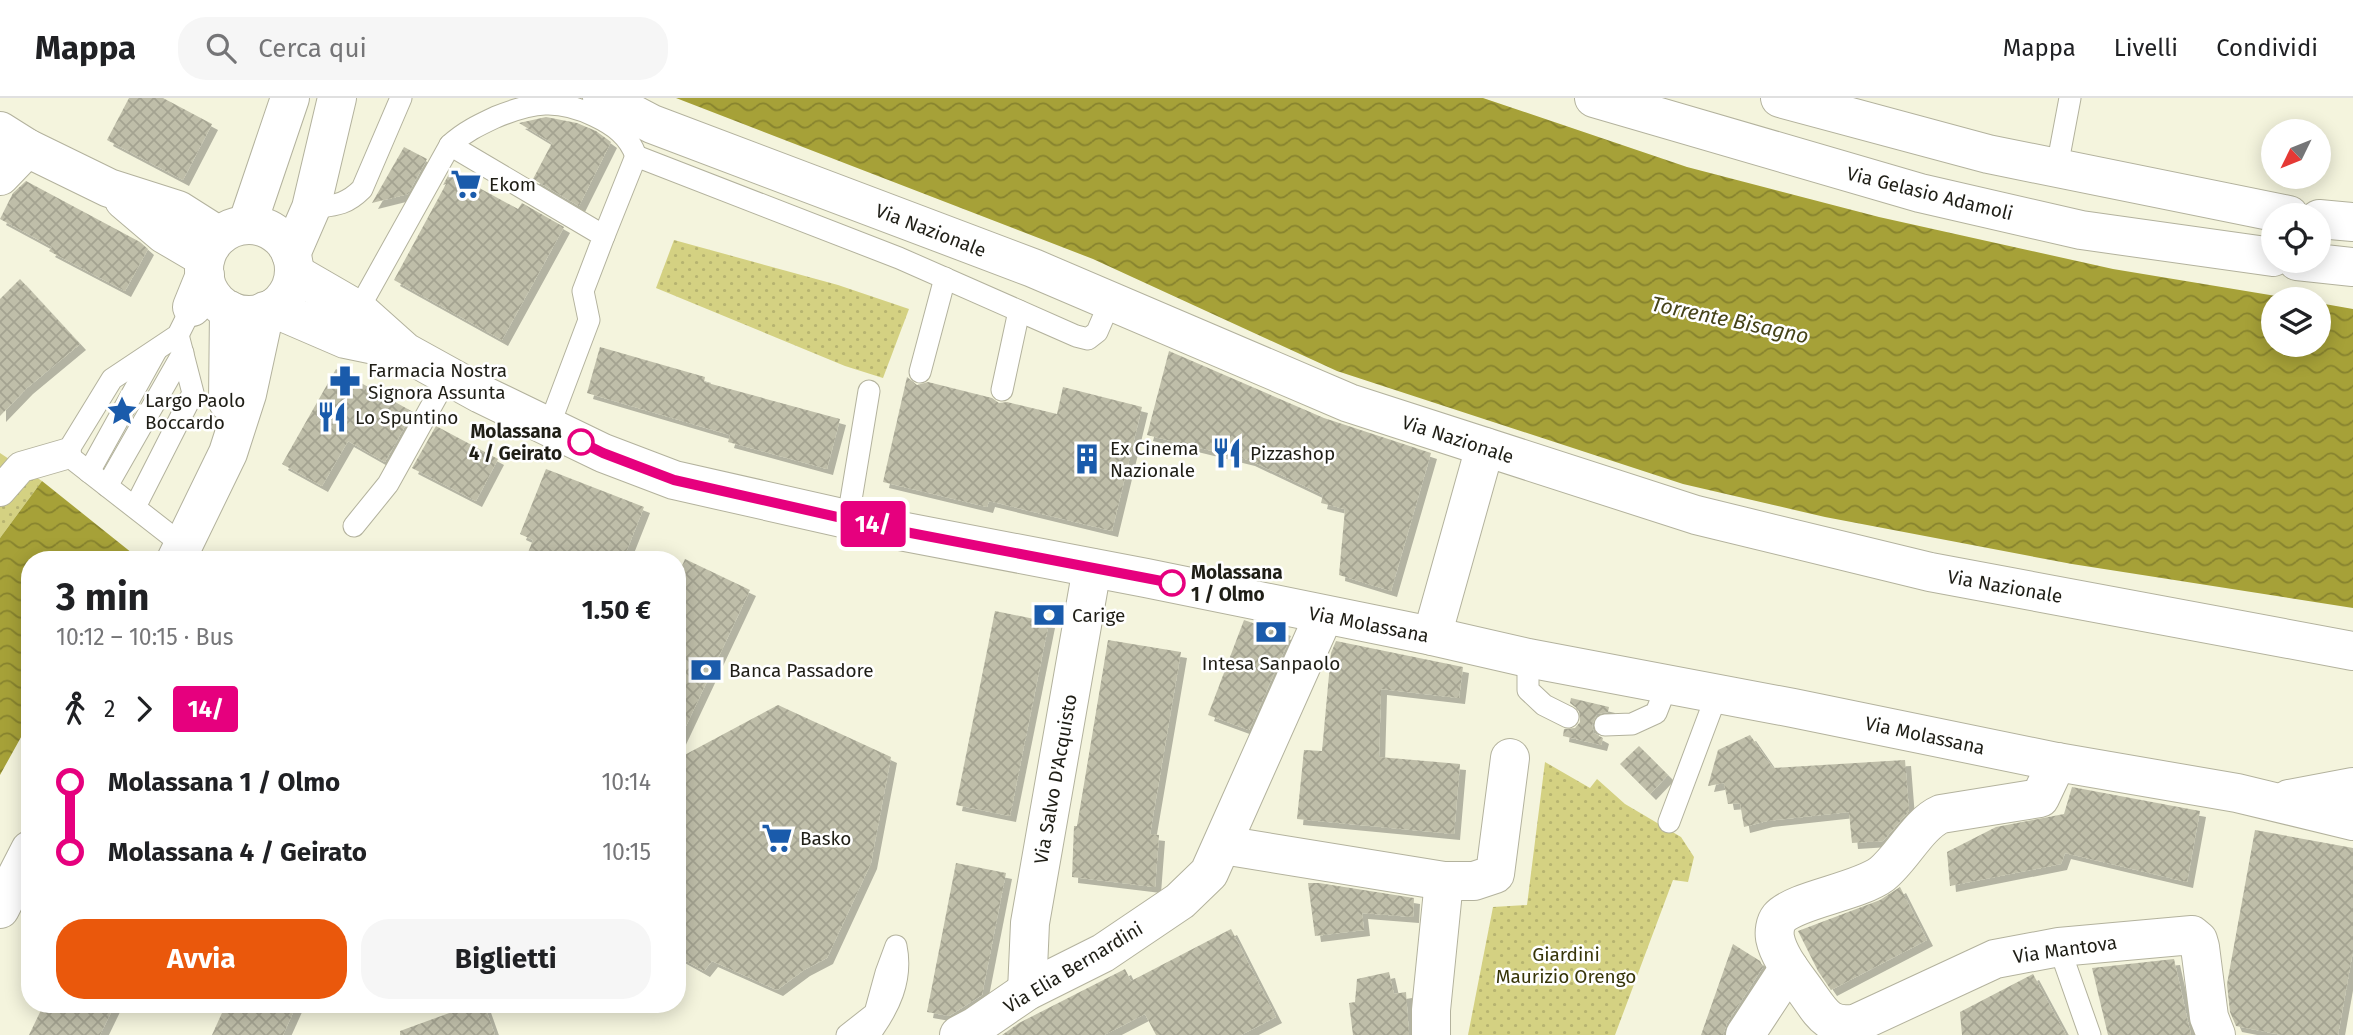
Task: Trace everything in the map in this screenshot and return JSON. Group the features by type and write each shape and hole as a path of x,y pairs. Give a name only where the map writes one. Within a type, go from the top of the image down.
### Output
{"main road":[{"path":"181,551 228,453 220,292 290,98"},
{"path":"220,292 288,294 292,263 311,208 337,98"},
{"name":"Via Nazionale","path":"602,98 644,140 1033,268 1349,403 1696,515 1930,572 2353,650"},
{"name":"Via Gelasio Adamoli","path":"1594,98 1920,193 2081,230 2261,255"},
{"path":"1780,98 1988,154 2261,209"},
{"path":"0,176 14,139"},
{"name":"Via Molassana","path":"14,139 109,188 164,234 220,292 345,339 405,352"},
{"path":"2331,220 2353,222"},
{"name":"Via Molassana","path":"220,292 261,226 274,232 284,242 292,263 358,310 405,352 481,394 603,453 674,480 895,530 2057,762 2276,801 2353,821"},
{"path":"2331,265 2353,267"},
{"path":"1432,636 1485,447"},
{"name":"Via Salvo D'Acquisto","path":"1027,991 1030,923 1093,568"},
{"name":"Via Elia Bernardini","path":"971,1032 1027,991 1103,953 1180,901 1209,873 1324,615"},
{"path":"1223,845 1444,881 1474,881 1495,874 1510,758"},
{"name":"Via Mantova","path":"2057,762 2040,798 1941,814 1931,818 1898,859 1880,876 1789,911 1779,918 1775,926 1775,939 1789,968 1823,1015 1837,1029 1857,1023 1995,959 2059,947 2192,935 2198,940 2200,947 2209,1017 2217,1035"},
{"name":"Via Molassana","path":"2276,801 2353,787"},
{"path":"0,909 21,868"},
{"path":"1431,1035 1431,1010 1444,881"},
{"path":"1745,1035 1789,968"}],"street":[{"path":"0,491 20,467 66,454"}],"lane":[{"path":"311,208 342,205 362,189 401,98"},
{"path":"2057,167 2070,98"},
{"path":"358,310 450,145 474,127 522,106 559,104 585,111 618,130 631,143 644,140 1076,336 1088,339 1097,332 1110,302"},
{"path":"549,426 590,320 583,291 644,140"},
{"path":"450,145 604,236"},
{"path":"920,372 944,278"},
{"path":"178,551 135,507 66,454 112,379 157,349 220,292"},
{"path":"107,486 220,292"},
{"path":"135,507 193,393 220,292"},
{"path":"1002,390 1019,311"},
{"path":"89,472 157,349"},
{"path":"354,526 388,484 448,376"},
{"path":"848,519 869,391"},
{"path":"1528,658 1528,690 1544,705 1567,717"},
{"path":"1605,725 1632,724 1657,713 1667,685"},
{"path":"1669,822 1717,694"},
{"path":"847,1035 876,1013 886,972 896,946 899,961 895,990 881,1019 869,1035"},
{"path":"2059,947 2090,1035"}],"green space":[{"path":"674,240 838,285 909,309 883,378 845,366 656,288"},
{"path":"0,453 42,481 0,538"},
{"name":"Giardini Maurizio Orengo","path":"1545,762 1590,788 1597,779 1625,804 1681,837 1694,857 1688,882 1673,880 1615,1035 1468,1035 1493,907 1527,905"}],"water":[{"name":"Torrente Bisagno","path":"676,98 1483,98 1687,167 1879,217 2113,269 2261,294 2261,357 2331,357 2331,305 2353,309 2353,608 2072,564 1825,517 1683,484 1337,371 1093,259"},
{"path":"42,481 130,551 21,551 21,737 0,775 0,538"}],"building":[{"path":"129,98 163,98 212,124 183,180 107,140"},
{"path":"546,117 577,123 596,131 611,142 579,206 533,179 552,143 519,123"},
{"path":"404,147 427,159 408,194 372,203"},
{"path":"450,172 518,209 522,203 564,227 502,340 394,280"},
{"path":"26,181 140,242 148,249 125,291 49,251 52,247 0,219 13,193"},
{"path":"20,279 80,344 27,388 0,416 0,299"},
{"path":"600,347 705,377 704,382 840,419 827,469 728,442 730,435 587,393"},
{"path":"1169,351 1324,418 1431,453 1391,591 1339,575 1345,509 1321,503 1323,495 1249,460 1147,435"},
{"path":"336,369 413,412 385,462 348,441 322,486 282,464"},
{"path":"907,377 917,385 928,382 992,398 999,403 1007,402 1057,414 1063,387 1142,407 1112,531 989,501 987,507 883,482"},
{"path":"436,426 498,459 476,501 412,468"},
{"path":"546,469 644,507 627,551 529,551 533,540 520,534"},
{"path":"686,559 750,590 686,726"},
{"path":"995,611 1049,622 1010,816 956,805"},
{"path":"1244,620 1291,636 1249,730 1208,715"},
{"path":"1108,640 1181,652 1150,834 1159,835 1155,887 1072,877 1074,826 1077,826"},
{"path":"1336,641 1463,667 1459,698 1381,689 1379,757 1460,764 1454,834 1297,819 1304,750 1322,751 1331,653"},
{"path":"1571,698 1609,707 1608,712 1597,714 1592,725 1594,733 1603,738 1601,745 1563,736 1564,729 1575,728 1580,722 1579,710 1570,703"},
{"name":"Basko","path":"778,705 891,757 871,863 827,958 804,970 777,990 712,961 704,971 686,961 686,754"},
{"path":"1750,735 1773,768 1905,760 1909,811 1883,841 1852,843 1849,812 1767,821 1744,827 1740,803 1728,804 1724,783 1708,786 1718,750"},
{"path":"1639,746 1668,775 1650,794 1620,764"},
{"path":"2072,787 2200,811 2187,882 2065,853 2061,864 1950,886 1947,852 1996,827 2064,814"},
{"path":"2255,830 2353,848 2353,951 2338,1035 2282,1035 2236,1026 2230,1012 2227,984"},
{"path":"956,863 1006,873 982,995 949,1016 927,1012"},
{"path":"1308,883 1414,898 1413,917 1362,913 1364,930 1315,936"},
{"path":"1900,887 1927,940 1831,990 1798,931 1880,900"},
{"path":"1231,929 1276,1017 1241,1035 1156,1035 1145,1014 1104,1035 1002,1035 1019,1023 1125,969 1131,981"},
{"path":"1733,944 1760,961 1763,967 1727,1023 1723,1035 1701,1035"},
{"path":"2174,959 2191,1035 2108,1035 2092,968"},
{"path":"1389,972 1394,994 1406,992 1409,1035 1353,1035 1349,1003 1355,1002 1357,979"},
{"path":"2033,974 2066,1035 1962,1035 1960,1012"},
{"path":"40,1013 111,1013 100,1035 29,1035"},
{"path":"222,1013 293,1013 283,1035 212,1035"},
{"path":"449,1013 487,1013 495,1035 400,1035 400,1031"}],"bus line":[{"name":"14/","path":"581,442 674,480 895,530 1172,583"}],"place":[{"name":"Ekom","path":"466,184"},
{"name":"Farmacia Nostra Signora Assunta","path":"345,381"},
{"name":"Largo Paolo Boccardo","path":"122,411"},
{"name":"Lo Spuntino","path":"332,417"},
{"name":"Molassana 4 / Geirato","path":"581,442"},
{"name":"Pizzashop","path":"1227,453"},
{"name":"Ex Cinema Nazionale","path":"1087,459"},
{"name":"Molassana 1 / Olmo","path":"1172,583"},
{"name":"Carige","path":"1049,615"},
{"name":"Intesa Sanpaolo","path":"1271,632"},
{"name":"Banca Passadore","path":"706,670"},
{"name":"Basko","path":"777,838"}]}
